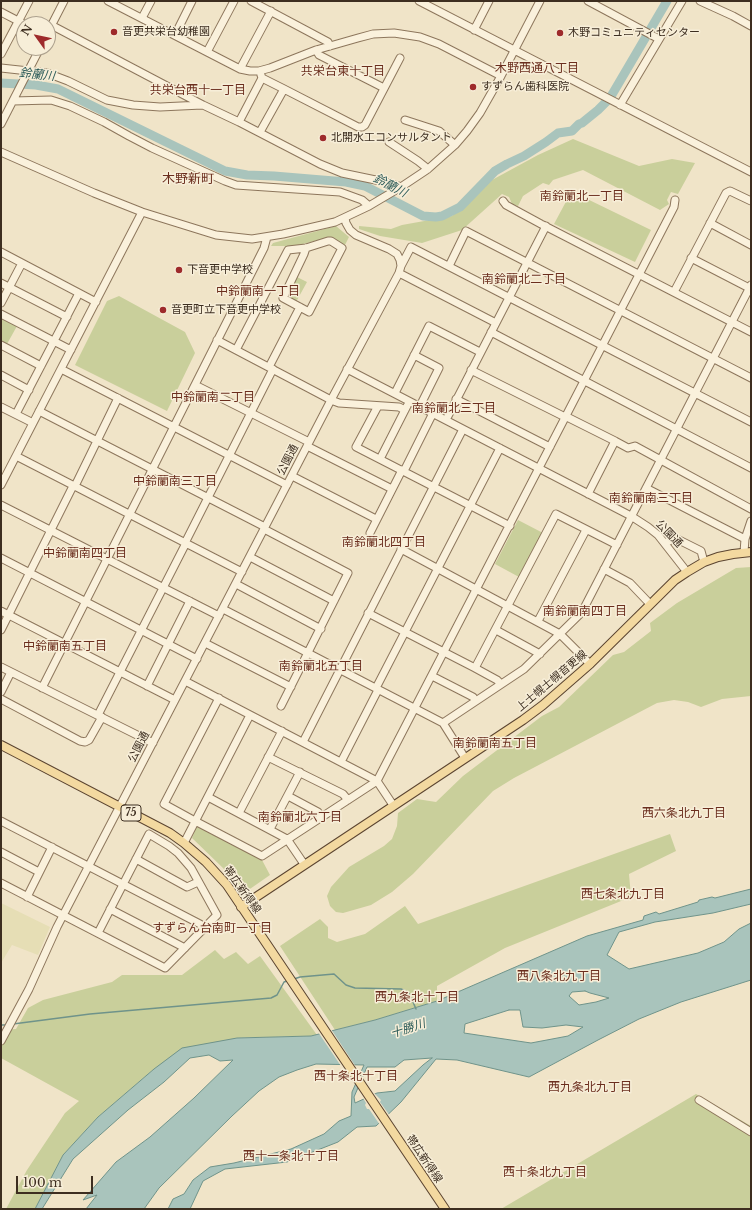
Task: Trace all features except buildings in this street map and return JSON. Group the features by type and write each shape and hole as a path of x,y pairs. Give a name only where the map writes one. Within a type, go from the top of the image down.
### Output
{"main road":[{"name":"上士幌士幌音更線","path":"241,907 523,720 543,705 590,664 675,580 704,562 718,557 748,552"},
{"name":"帯広新得線","path":"1,745 170,834 184,842 206,862 227,885 445,1209"}],"street":[{"path":"23,16 28,1"},
{"path":"56,16 64,1"},
{"path":"110,1 240,69 260,74 284,89 358,127 365,125 400,58"},
{"path":"142,18 151,1"},
{"path":"175,35 192,1"},
{"path":"207,52 234,1"},
{"path":"251,1 328,42 330,46"},
{"path":"419,1 434,4 474,30 751,172"},
{"path":"474,30 489,1"},
{"path":"1,152 94,193 142,212 216,235 252,239 309,228 345,218 402,187 428,169 455,145 480,113 540,1"},
{"path":"588,1 656,38"},
{"path":"617,104 656,38 682,1"},
{"path":"700,1 751,26"},
{"path":"240,69 271,11"},
{"path":"1,12 16,20"},
{"path":"1,54 16,31"},
{"path":"56,31 202,105 260,132 320,164 342,173 402,187"},
{"path":"239,122 260,74 316,50 373,34 404,34 439,44 501,76"},
{"path":"316,50 319,55 384,88"},
{"path":"1,124 36,56"},
{"path":"1,68 26,75 37,71 58,77 107,100 133,105 202,105"},
{"path":"260,132 284,89"},
{"path":"12,101 51,100 70,106 146,144 236,185 340,192 362,200 369,206"},
{"path":"406,120 439,131 455,145"},
{"path":"389,142 428,169"},
{"path":"674,292 726,193 730,190 751,201"},
{"path":"219,698 164,804 195,821 262,856 377,781 674,207 675,200"},
{"path":"503,201 506,205 751,332"},
{"path":"1,485 142,212"},
{"path":"345,218 350,230 356,235 397,254 401,266"},
{"path":"710,223 751,245"},
{"path":"446,420 546,226"},
{"path":"449,266 466,232 528,262 751,378"},
{"path":"42,688 264,248 267,237"},
{"path":"236,350 288,250 306,248 328,241 342,248 309,312 283,298 306,248"},
{"path":"347,369 365,338 412,247 751,422"},
{"path":"1,252 96,302"},
{"path":"443,723 524,669 582,612 676,428 750,288 691,258"},
{"path":"1,303 22,263"},
{"path":"399,273 496,323"},
{"path":"1,283 67,317"},
{"path":"16,414 80,293"},
{"path":"1,699 80,741 85,742 90,740 120,671 164,587 251,413 300,307"},
{"path":"1,314 71,350"},
{"path":"395,393 429,326 480,352"},
{"path":"491,332 751,468"},
{"path":"217,340 339,403 399,407 405,410"},
{"path":"1,345 41,366"},
{"path":"414,355 440,368 420,406"},
{"path":"61,369 287,485"},
{"name":"公園通","path":"1,1041 29,989 63,915 347,369 631,516 648,527 665,543 687,572"},
{"path":"472,370 628,448 635,446 751,509"},
{"path":"1,375 29,390"},
{"path":"195,385 251,413 392,489"},
{"path":"1,630 118,398"},
{"path":"456,399 550,447"},
{"path":"380,459 410,401"},
{"path":"1,406 33,423"},
{"path":"378,406 356,447 510,526"},
{"path":"39,411 208,497 348,574 281,706"},
{"path":"370,533 433,413"},
{"path":"303,742 400,549 434,487 463,429"},
{"path":"588,494 615,441"},
{"path":"341,762 405,631 500,448"},
{"path":"16,456 242,572"},
{"path":"292,476 376,519"},
{"path":"646,488 745,539"},
{"path":"1,505 219,616"},
{"path":"475,668 556,514 617,545"},
{"path":"748,552 745,539 751,521"},
{"path":"538,621 586,530"},
{"path":"665,543 675,538 701,552 704,562"},
{"path":"400,549 560,634 590,664"},
{"path":"250,557 334,602"},
{"path":"1,558 197,658"},
{"path":"604,569 630,583 650,604"},
{"path":"236,584 321,629"},
{"path":"148,686 190,602"},
{"path":"223,609 443,723 465,758"},
{"path":"1,611 175,700"},
{"path":"368,613 475,668 497,680 501,684"},
{"path":"496,630 540,654"},
{"path":"205,643 291,687"},
{"path":"1,667 153,743"},
{"path":"1,692 11,672"},
{"path":"432,676 473,697 476,701"},
{"path":"185,681 377,781 393,805"},
{"path":"184,842 250,715"},
{"path":"239,813 282,731"},
{"path":"268,757 343,794 348,800"},
{"path":"270,829 300,772"},
{"path":"288,796 318,812 321,817"},
{"path":"208,797 287,839 304,864"},
{"path":"1,821 200,924 205,928"},
{"path":"1,883 165,968 217,915 191,868 178,853 149,834 98,933"},
{"path":"27,896 52,848"},
{"path":"1,852 39,872"},
{"path":"136,860 187,886 198,882"},
{"path":"110,908 185,948"},
{"path":"699,1100 735,1124 751,1132"}],"shaded area":[{"path":"1,903 50,927 38,955 12,945 1,963"}],"green space":[{"path":"573,139 639,166 672,159 695,163 678,194 671,192 667,200 669,204 660,210 583,170 553,180 549,185 543,183 523,196 518,206 512,204 509,197 502,194 462,230 422,243 380,236 359,229 359,226 391,229 402,225 452,216 492,180 538,155"},
{"path":"569,196 583,197 651,230 635,262 554,224"},
{"path":"336,226 349,237 345,245 330,237 287,248 284,246 271,246 273,243"},
{"path":"297,277 307,282 296,302 288,298 288,294"},
{"path":"119,296 185,332 195,353 167,411 75,365 107,301"},
{"path":"1,318 17,326 7,344 1,341"},
{"path":"518,520 543,533 519,577 495,564"},
{"path":"751,567 751,696 722,699 701,707 688,702 674,700 657,703 514,778 493,791 413,874 392,892 371,905 343,913 336,912 330,906 327,896 331,887 349,867 384,846 392,839 397,826 398,813 417,799 436,802 463,776 542,716 559,707 613,655 624,652 651,631 650,623 677,603 736,568"},
{"path":"200,826 262,860 270,875 247,891 239,889 223,868 192,838 196,828"},
{"path":"670,834 676,851 629,874 631,897 505,948 437,986 437,1001 375,1020 335,1030 280,946 320,919 328,927 328,938 337,942 365,934 405,906 418,924"},
{"path":"215,950 224,959 236,952 248,964 260,956 317,1035 237,1038 154,1069 98,1117 63,1155 35,1209 6,1209 27,1170 65,1113 79,1101 1,1058 1,1030 16,1029 28,1008 43,1000 112,982 122,975 182,975"},
{"path":"696,1094 751,1126 751,1209 501,1209"}],"water":[{"name":"十勝川","path":"751,889 751,904 713,913 655,922 619,932 607,955 629,969 698,953 724,942 739,929 751,923 751,980 681,1002 639,1019 529,1077 457,1060 436,1059 401,1102 376,1126 357,1127 338,1142 287,1162 225,1169 203,1181 190,1209 168,1209 173,1199 184,1194 193,1180 210,1167 234,1163 291,1149 324,1134 339,1121 351,1116 352,1092 364,1065 316,1064 297,1070 279,1077 259,1091 159,1188 144,1209 86,1209 97,1195 83,1200 116,1162 150,1137 194,1098 233,1060 220,1061 209,1055 190,1058 73,1159 42,1209 35,1209 63,1155 98,1117 154,1069 182,1048 237,1038 311,1036 375,1020 437,1001 587,936 643,920 644,916 656,912 659,914 698,902 699,900 712,897 715,898","holes":["585,991 590,993 609,998 579,1005 569,996 572,992","509,1010 520,1010 523,1027 542,1028 566,1025 583,1027 568,1036 531,1043 464,1033 465,1024","432,1058 395,1091 377,1093 355,1103 354,1097 367,1067 395,1067 404,1060"]}],"pier":[{"path":"331,1029 356,1067 341,1066 318,1032"},
{"path":"374,1093 381,1100 380,1102 390,1116 380,1125 369,1109 367,1109 363,1098"}],"waterway":[{"name":"鈴蘭川","path":"1,83 36,85 58,89 225,171 247,175 346,182 365,186 423,216 436,217 442,216 460,207 495,171 524,156 558,133 572,131 598,110 610,98 667,1"},
{"path":"294,979 300,977 334,974 346,985 355,988 401,989 408,992 416,1009"},
{"path":"13,1024 90,1014 271,998 277,995 284,982 287,981"},
{"path":"1,1025 7,1025"}],"place":[{"name":"音更共栄台幼稚園","path":"114,32"},
{"name":"木野コミュニティセンター","path":"560,33"},
{"name":"すずらん歯科医院","path":"473,87"},
{"name":"北開水工コンサルタント","path":"323,138"},
{"name":"下音更中学校","path":"179,270"},
{"name":"音更町立下音更中学校","path":"163,310"}],"district":[{"name":"木野西通八丁目","path":"537,69"},
{"name":"共栄台東十丁目","path":"343,72"},
{"name":"共栄台西十一丁目","path":"198,91"},
{"name":"木野新町","path":"188,179"},
{"name":"南鈴蘭北一丁目","path":"582,197"},
{"name":"南鈴蘭北二丁目","path":"524,280"},
{"name":"中鈴蘭南一丁目","path":"258,292"},
{"name":"中鈴蘭南二丁目","path":"213,398"},
{"name":"南鈴蘭北三丁目","path":"454,409"},
{"name":"中鈴蘭南三丁目","path":"175,482"},
{"name":"南鈴蘭南三丁目","path":"651,499"},
{"name":"南鈴蘭北四丁目","path":"384,543"},
{"name":"中鈴蘭南四丁目","path":"85,554"},
{"name":"南鈴蘭南四丁目","path":"585,612"},
{"name":"中鈴蘭南五丁目","path":"65,647"},
{"name":"南鈴蘭北五丁目","path":"321,667"},
{"name":"南鈴蘭南五丁目","path":"495,744"},
{"name":"西六条北九丁目","path":"684,814"},
{"name":"南鈴蘭北六丁目","path":"300,818"},
{"name":"西七条北九丁目","path":"623,895"},
{"name":"すずらん台南町一丁目","path":"212,929"},
{"name":"西八条北九丁目","path":"559,977"},
{"name":"西九条北十丁目","path":"417,998"},
{"name":"西十条北十丁目","path":"356,1077"},
{"name":"西九条北九丁目","path":"590,1088"},
{"name":"西十一条北十丁目","path":"291,1157"},
{"name":"西十条北九丁目","path":"545,1173"}]}
